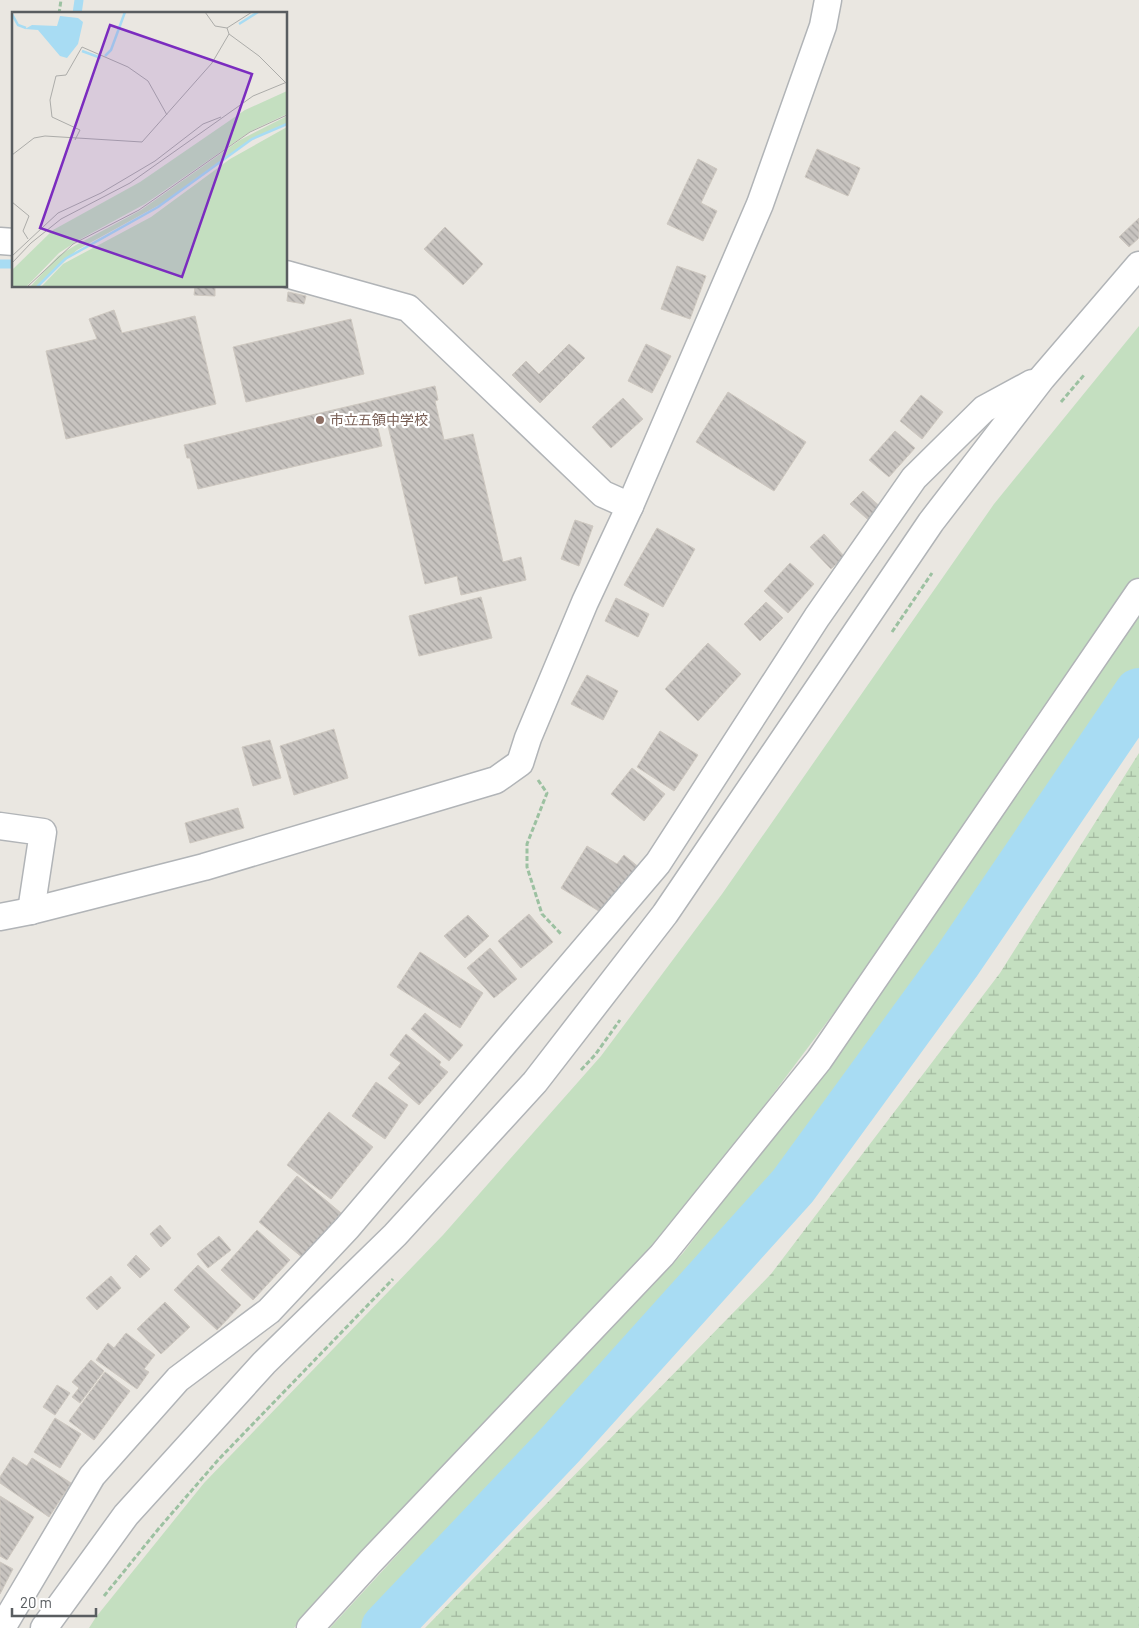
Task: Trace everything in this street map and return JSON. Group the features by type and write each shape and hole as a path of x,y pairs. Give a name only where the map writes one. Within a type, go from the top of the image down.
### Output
{"street":[{"path":"0,917 31,911 204,866 496,780 520,762 584,602 630,506 760,204 823,26 828,0"},
{"path":"44,1628 126,1515 264,1363 395,1235 535,1082 665,914 931,522 1042,378 1139,265"},
{"path":"288,275 408,308 603,494 630,506"},
{"path":"2,1628 92,1476 178,1380 268,1311 347,1228 658,863 817,617 914,478 984,409 1042,378"},
{"path":"310,1628 370,1562 662,1255 819,1060 1139,592"},
{"path":"0,826 43,832 31,911"}],"path":[{"path":"520,762 535,775 547,793 527,844 527,867 542,914 580,954"}],"green space":[{"path":"1139,326 1139,577 875,958 693,1201 585,1325 294,1628 89,1628 204,1483 443,1235 601,1056 722,894 994,504"},
{"path":"1139,614 1139,680 808,1159 674,1310 378,1628 330,1628 454,1493 683,1253 807,1091"},
{"path":"1139,753 1139,1628 425,1628 771,1274 1000,973"}],"building":[{"path":"817,149 860,168 848,196 805,177"},
{"path":"698,159 717,169 701,203 717,211 703,241 667,224"},
{"path":"1139,218 1139,238 1129,247 1119,237"},
{"path":"445,227 483,264 463,285 424,249"},
{"path":"677,266 706,276 690,319 661,309"},
{"path":"195,288 215,288 215,296 194,295"},
{"path":"288,292 306,296 304,304 287,301"},
{"path":"114,310 122,333 195,316 216,404 66,439 46,351 97,339 89,319"},
{"path":"351,319 364,374 246,402 233,347"},
{"path":"569,344 585,358 540,403 512,375 526,361 539,374"},
{"path":"646,344 671,356 652,393 628,381"},
{"path":"435,386 438,400 435,401 444,440 473,434 503,562 521,557 526,580 461,595 457,576 425,584 385,413 375,415 382,446 198,489 190,458 187,458 184,445"},
{"path":"728,392 806,442 774,491 696,442"},
{"path":"921,395 943,412 922,439 900,421"},
{"path":"623,398 643,419 611,448 592,427"},
{"path":"895,431 915,448 889,477 869,460"},
{"path":"863,491 885,511 873,524 850,504"},
{"path":"575,520 593,526 579,566 561,559"},
{"path":"657,528 695,549 663,607 624,585"},
{"path":"824,534 844,556 831,569 810,547"},
{"path":"790,563 814,584 788,613 764,591"},
{"path":"481,597 492,638 419,656 409,616"},
{"path":"616,598 649,614 638,637 605,621"},
{"path":"766,602 783,618 760,641 744,624"},
{"path":"708,643 741,674 698,721 665,689"},
{"path":"587,675 618,691 603,720 571,704"},
{"path":"334,729 348,778 294,795 280,746"},
{"path":"660,731 698,755 674,791 637,767"},
{"path":"270,740 281,778 253,786 242,747"},
{"path":"632,768 665,794 644,821 611,794"},
{"path":"238,808 244,828 190,843 185,823"},
{"path":"587,846 617,864 624,855 641,869 602,913 561,888"},
{"path":"529,914 553,942 521,968 498,941"},
{"path":"468,915 489,936 465,958 444,936"},
{"path":"490,948 517,979 494,998 467,968"},
{"path":"420,952 483,993 460,1028 397,987"},
{"path":"425,1013 463,1045 449,1061 411,1029"},
{"path":"406,1034 441,1062 439,1065 448,1072 419,1105 388,1078 401,1063 390,1055"},
{"path":"376,1082 408,1105 385,1139 352,1116"},
{"path":"329,1112 373,1147 331,1199 287,1165"},
{"path":"297,1176 341,1213 303,1258 259,1222"},
{"path":"160,1225 171,1238 161,1247 150,1234"},
{"path":"257,1230 290,1260 253,1300 221,1270"},
{"path":"219,1236 231,1250 208,1268 197,1254"},
{"path":"136,1255 150,1269 140,1278 127,1265"},
{"path":"198,1265 241,1305 217,1330 174,1290"},
{"path":"111,1276 121,1288 97,1310 86,1298"},
{"path":"165,1302 190,1327 161,1354 137,1329"},
{"path":"126,1333 155,1355 144,1369 149,1372 137,1389 96,1360 108,1343 114,1348"},
{"path":"91,1360 104,1371 80,1403 72,1397 79,1388 72,1382"},
{"path":"105,1372 130,1391 94,1440 69,1421"},
{"path":"57,1385 70,1393 55,1415 43,1407"},
{"path":"55,1418 81,1434 60,1468 34,1452"},
{"path":"13,1457 27,1466 32,1458 71,1483 49,1517 0,1483 0,1477"},
{"path":"0,1496 34,1517 7,1560 0,1556"},
{"path":"0,1562 13,1569 0,1594"}],"waterway":[{"path":"77,12 79,0"},
{"path":"0,264 12,264"},
{"path":"386,1628 560,1445 793,1186 957,961 1139,693"}],"place":[{"name":"市立五領中学校","path":"320,420"}]}
